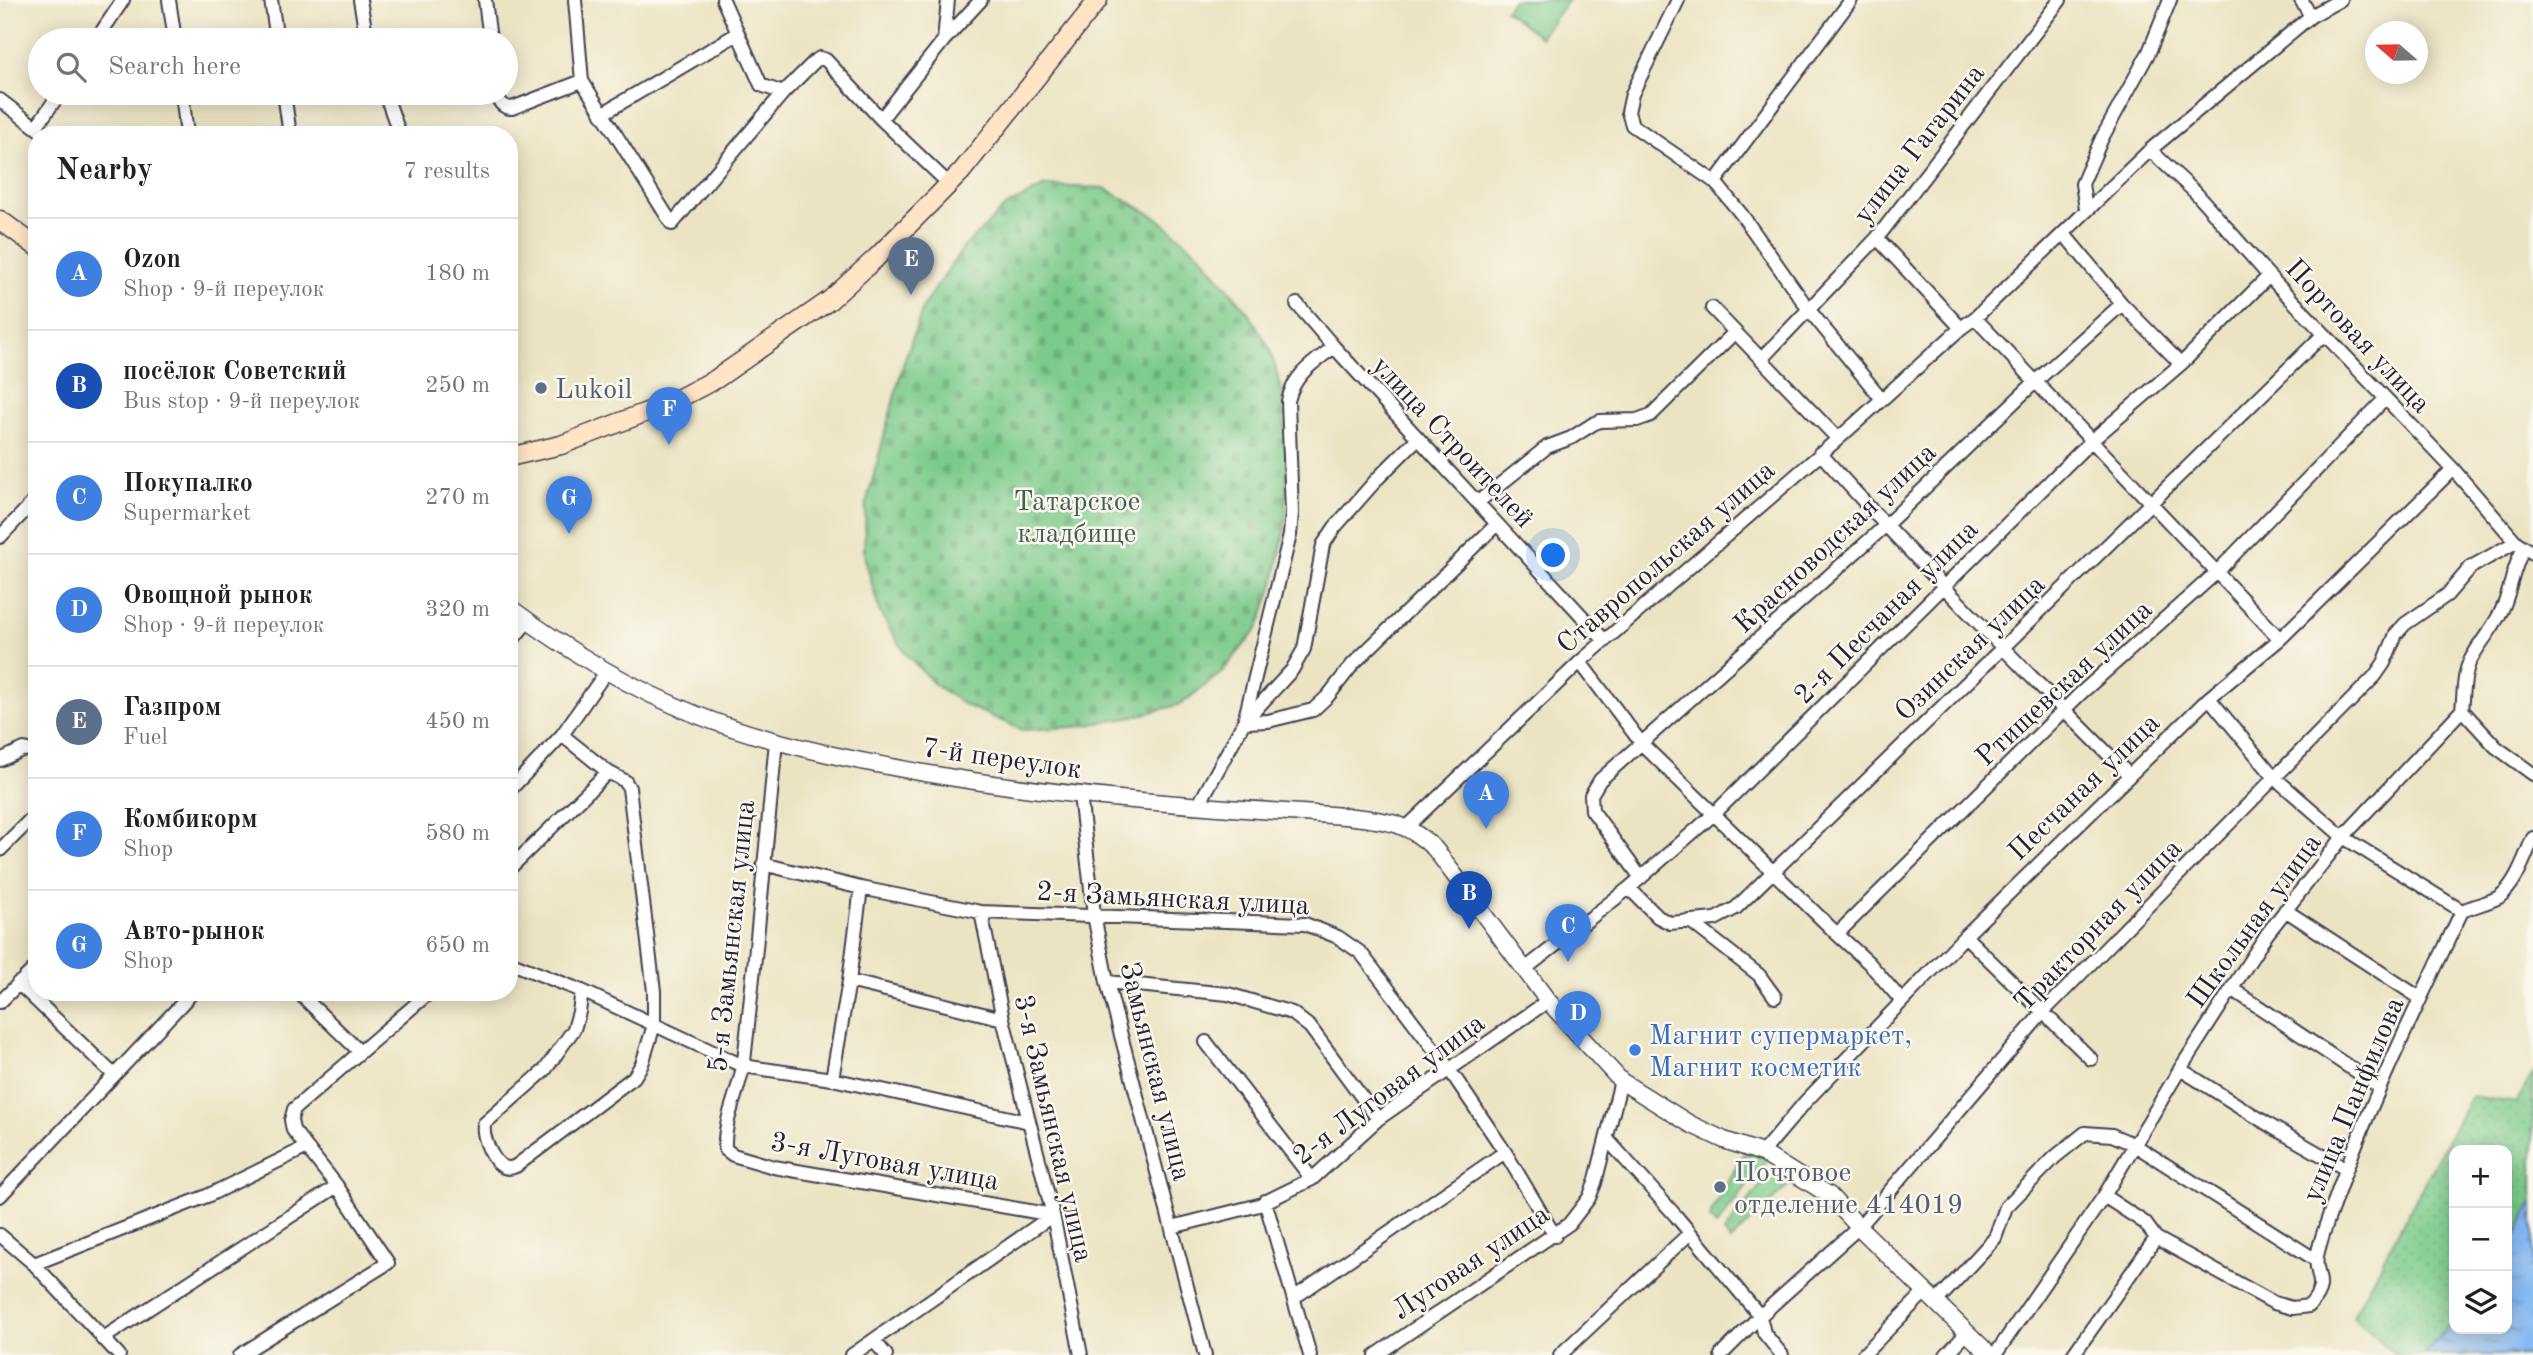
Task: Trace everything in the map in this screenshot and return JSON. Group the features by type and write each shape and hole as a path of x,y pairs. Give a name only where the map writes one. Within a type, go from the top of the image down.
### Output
{"main road":[{"path":"518,455 561,445 670,403 716,379 830,300 876,258 962,171 1098,0"},
{"path":"0,220 28,240"}],"street":[{"path":"104,28 123,0"},
{"path":"169,0 172,28"},
{"path":"271,0 275,28"},
{"path":"360,0 365,28"},
{"path":"485,0 488,28"},
{"path":"575,0 582,82 672,224 783,93 809,65 820,58 831,63 881,119 949,184"},
{"path":"723,0 761,85 783,93"},
{"path":"944,40 948,0"},
{"path":"881,119 944,40 981,0"},
{"path":"1678,0 1632,94 1628,104 1629,119 1636,128 1715,182 1742,215 1809,310 1881,398"},
{"path":"1715,182 1851,0"},
{"name":"улица Гагарина","path":"1762,358 1877,238 2060,0"},
{"path":"2086,209 2082,184 2102,138 2149,52 2170,0"},
{"path":"2301,0 2311,16"},
{"name":"Ставропольская улица","path":"1407,827 1580,662 1838,439 1961,327 1975,318 2150,150 2311,16 2340,0"},
{"path":"602,114 737,34"},
{"path":"502,105 512,108 582,82"},
{"path":"0,100 34,126"},
{"path":"44,126 54,105"},
{"path":"183,105 186,126"},
{"path":"286,105 289,126"},
{"path":"389,105 397,126"},
{"name":"Портовая улица","path":"2150,150 2196,193 2269,276 2453,469 2524,548"},
{"path":"2064,234 2122,304 2181,364"},
{"path":"1877,238 1961,327"},
{"name":"2-я Песчаная улица","path":"1525,969 1629,888 1714,814 2090,442 2181,364 2269,276"},
{"name":"улица Строителей","path":"1297,304 1605,641"},
{"name":"Красноводская улица","path":"1641,878 1592,810 1591,794 1595,787 1885,526 2036,381 2122,304"},
{"path":"1712,308 1838,439"},
{"path":"1975,318 2280,639"},
{"path":"1478,502 1547,447 1571,438 1600,421 1637,420 1647,417 1734,333"},
{"name":"Озинская улица","path":"1629,888 1658,917 1670,923 1723,916 1736,908 2325,334"},
{"path":"1244,722 1290,535 1292,513 1287,401 1290,389 1299,374 1334,347"},
{"name":"Ртищевская улица","path":"1838,934 2080,694 2216,573 2385,399"},
{"path":"1198,806 1244,722 1292,670 1304,649 1323,545 1369,488 1418,438"},
{"path":"1820,453 2001,648 2129,775"},
{"name":"Песчаная улица","path":"1762,1153 1806,1101 1965,936 2209,698 2280,639 2453,469"},
{"path":"0,537 28,507"},
{"path":"1244,722 1286,718 1320,704 1353,664 1497,524"},
{"path":"2524,548 2515,563 2512,584 2497,622 2470,661 2462,710 2496,747 2533,775"},
{"name":"Тракторная улица","path":"1721,1355 1858,1227 2044,1011 2380,671 2396,635 2405,624 2447,595 2471,567 2524,548"},
{"name":"7-й переулок","path":"518,614 606,671 699,715 776,741 839,757 940,777 1080,795 1345,816 1407,827"},
{"path":"518,633 528,621"},
{"path":"1580,662 1642,744 1771,872 1869,963 1901,1000"},
{"path":"518,781 562,735 606,671"},
{"path":"2209,698 2274,778 2343,837 2462,911 2490,901 2504,892 2533,838"},
{"name":"Школьная улица","path":"1993,1355 2104,1196 2133,1144 2267,934 2343,837 2462,710"},
{"path":"562,735 608,772 625,781 628,788 654,991 654,1025 642,1064 634,1077 516,1166 504,1167 500,1165 487,1143 484,1124 545,1070 574,1029 582,991"},
{"name":"5-я Замьянская улица","path":"726,1136 743,1066 776,741"},
{"path":"0,760 24,749 28,750"},
{"path":"518,860 608,772"},
{"name":"Замьянская улица","path":"1080,795 1094,915 1107,982 1205,1355"},
{"path":"0,850 28,822"},
{"path":"1407,827 1435,849 1548,1001 1622,1081 1690,1124 1724,1140 1762,1153 1829,1195 1858,1227 1993,1355"},
{"name":"2-я Замьянская улица","path":"763,864 861,888 981,912 1305,924 1338,937 1361,953 1449,1069 1505,1152 1555,1236"},
{"path":"832,1079 861,888"},
{"path":"2285,910 2420,998"},
{"name":"улица Панфилова","path":"2156,1238 2274,1303 2292,1308 2306,1307 2316,1297 2321,1282 2316,1260 2346,1169 2379,1087 2462,911"},
{"name":"3-я Замьянская улица","path":"981,912 1003,1019 1053,1216 1081,1355"},
{"path":"1690,921 1759,975 1775,997"},
{"path":"1965,936 2091,1059"},
{"path":"518,966 582,991 743,1066 832,1079 1029,1122"},
{"path":"0,1002 9,985 28,971"},
{"path":"849,981 1003,1019"},
{"path":"1107,982 1228,994 1292,1013 1310,1027 1378,1119"},
{"path":"9,985 114,1075"},
{"path":"2232,989 2379,1087"},
{"path":"0,1196 184,1001"},
{"path":"307,1001 359,1051"},
{"path":"240,1355 388,1263 337,1186 304,1148 290,1120 294,1109 419,1001"},
{"name":"2-я Луговая улица","path":"1172,1227 1259,1205 1312,1179 1378,1119 1548,1001"},
{"path":"1206,1042 1312,1179"},
{"path":"2180,1069 2346,1169"},
{"name":"Луговая улица","path":"1376,1355 1569,1224 1589,1198 1622,1081"},
{"path":"1863,1355 1931,1297 1998,1234 2006,1207 2055,1157 2079,1136 2088,1133 2105,1134 2133,1144 2316,1260"},
{"name":"3-я Луговая улица","path":"726,1136 725,1149 730,1154 774,1167 1053,1216"},
{"path":"1607,1139 1760,1316 1764,1333 1782,1355"},
{"path":"34,1264 207,1196 304,1148"},
{"path":"1295,1297 1505,1152"},
{"path":"102,1339 337,1186"},
{"path":"2073,1355 2156,1238 2145,1223 2104,1196"},
{"path":"1265,1201 1310,1355"},
{"path":"852,1355 1053,1216"},
{"path":"1560,1355 1690,1233"},
{"path":"0,1235 34,1264 119,1355"},
{"path":"1946,1355 1967,1333"},
{"path":"874,1341 886,1355"}],"green space":[{"path":"1513,0 1568,0 1540,37 1505,10"},
{"name":"Татарское кладбище","path":"1045,186 1104,188 1155,216 1201,255 1250,315 1270,349 1282,392 1287,459 1285,528 1274,584 1258,628 1221,673 1181,704 1128,718 1074,727 1023,730 965,705 934,684 906,654 880,613 864,555 866,504 903,365 924,305 963,248 1005,207"},
{"path":"2533,1073 2533,1202 2512,1242 2512,1145 2449,1145 2449,1326 2424,1355 2396,1355 2353,1316 2471,1096 2516,1103"},
{"path":"1748,1146 1767,1159 1716,1226 1710,1219 1713,1209"},
{"path":"1776,1166 1797,1177 1730,1241 1724,1232"}],"water":[{"path":"2533,1202 2533,1355 2424,1355 2449,1326 2449,1334 2512,1334 2512,1242"}],"place":[{"name":"Газпром","path":"911,295"},
{"name":"Lukoil","path":"541,388"},
{"name":"Комбикорм","path":"669,445"},
{"name":"Авто-рынок","path":"569,534"},
{"name":"Ozon","path":"1486,829"},
{"name":"посёлок Советский","path":"1469,929"},
{"name":"Покупалко","path":"1568,962"},
{"name":"Овощной рынок","path":"1578,1049"},
{"name":"Магнит супермаркет, Магнит косметик","path":"1635,1050"},
{"name":"Почтовое отделение 414019","path":"1720,1187"}]}
